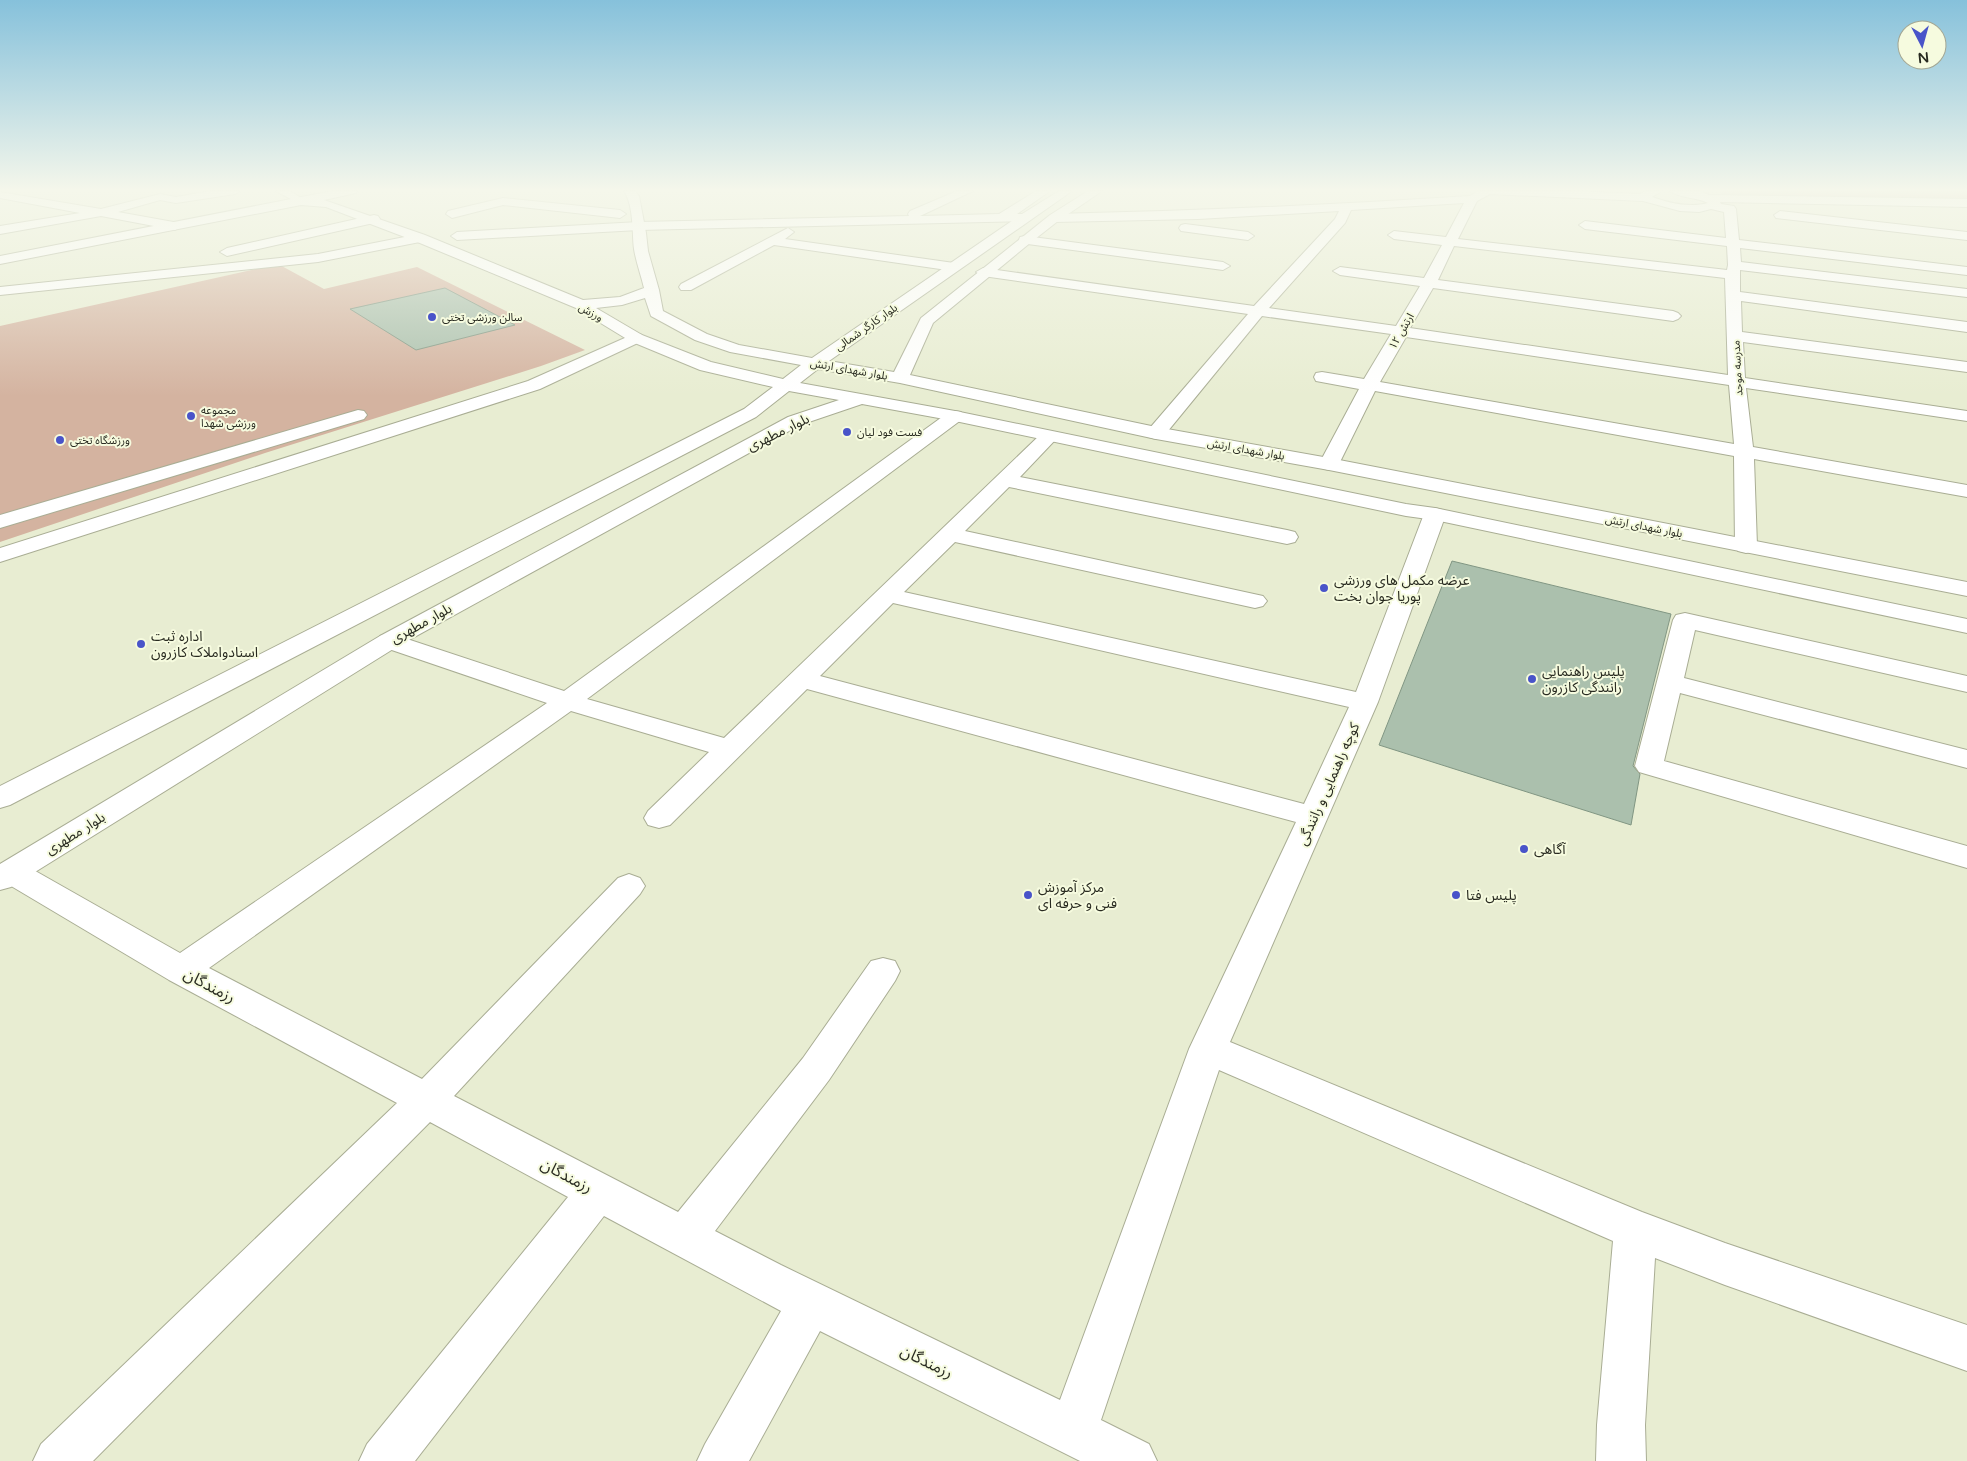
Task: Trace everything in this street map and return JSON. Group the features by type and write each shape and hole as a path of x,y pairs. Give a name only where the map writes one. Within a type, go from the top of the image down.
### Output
{"street":[{"path":"0,291 307,259"},
{"name":"ورزش","path":"471,259 581,305 636,338 706,366 785,385 860,400"},
{"path":"643,259 656,313"},
{"path":"686,287 740,259"},
{"path":"897,259 954,267"},
{"name":"بلوار کارگر شمالی","path":"785,385 965,259"},
{"path":"900,378 926,321 1000,259"},
{"path":"1171,259 1223,266"},
{"path":"1156,433 1258,311 1305,259"},
{"name":"ارتش ۱۲","path":"1329,464 1370,384 1430,283 1441,259"},
{"path":"1628,259 1967,293"},
{"name":"مدرسه موحد","path":"1733,259 1737,381 1744,450 1746,546"},
{"path":"1871,259 1967,271"},
{"path":"1340,271 1673,316"},
{"path":"983,272 1400,331 1967,416"},
{"path":"581,305 622,301 652,290"},
{"path":"1734,296 1967,327"},
{"name":"بلوار شهدای ارتش","path":"608,321 612,312 626,308 645,309 701,337 736,349 900,378 1156,433 1329,464 1967,588"},
{"path":"1735,336 1967,367"},
{"path":"0,554 534,385 636,338"},
{"path":"1322,376 1967,491"},
{"name":"بلوار مطهری","path":"6,876 389,641 794,421 860,400 900,378"},
{"name":"بلوار مطهری","path":"0,798 698,441 750,413 785,385"},
{"name":"بلوار شهدای ارتش","path":"860,400 955,416 1406,510 1435,514 1967,626"},
{"path":"0,522 358,414"},
{"path":"181,970 567,701 955,416"},
{"path":"659,818 1049,437"},
{"path":"1005,480 1286,537"},
{"name":"کوچه راهنمایی و رانندگی","path":"1072,1433 1208,1049 1314,817 1364,702 1435,514"},
{"path":"950,534 1255,601"},
{"path":"888,594 1126,648 1221,672 1364,702"},
{"path":"1967,684 1685,620 1649,766 1967,857"},
{"path":"389,641 567,701 729,749"},
{"path":"801,679 1314,817"},
{"path":"1670,682 1967,759"},
{"name":"رزمندگان","path":"6,876 425,1101 811,1303 1132,1461"},
{"path":"58,1461 425,1101 629,886"},
{"path":"684,1237 816,1069 883,971"},
{"path":"1208,1049 1635,1230 1725,1264 1967,1348"},
{"path":"384,1461 598,1191"},
{"path":"1620,1461 1635,1230"},
{"path":"722,1461 811,1303"}],"shaded area":[{"name":"مجموعه ورزشی شهدا","path":"278,264 324,289 417,267 585,350 541,366 265,453 0,542 0,326"}],"building":[{"name":"سالن ورزشی تختی","path":"445,288 515,325 416,350 350,309"},
{"name":"پلیس راهنمایی رانندگی کازرون","path":"1452,561 1671,614 1633,766 1640,774 1631,825 1379,745"}],"place":[{"name":"سالن ورزشی تختی","path":"432,317"},
{"name":"مجموعه ورزشی شهدا","path":"191,416"},
{"name":"فست فود لیان","path":"847,432"},
{"name":"ورزشگاه تختی","path":"60,440"},
{"name":"عرضه مکمل های ورزشی پوریا جوان بخت","path":"1324,588"},
{"name":"اداره ثبت اسنادواملاک کازرون","path":"141,644"},
{"name":"پلیس راهنمایی رانندگی کازرون","path":"1532,679"},
{"name":"آگاهی","path":"1524,849"},
{"name":"مرکز آموزش فنی و حرفه ای","path":"1028,895"},
{"name":"پلیس فتا","path":"1456,895"}]}
